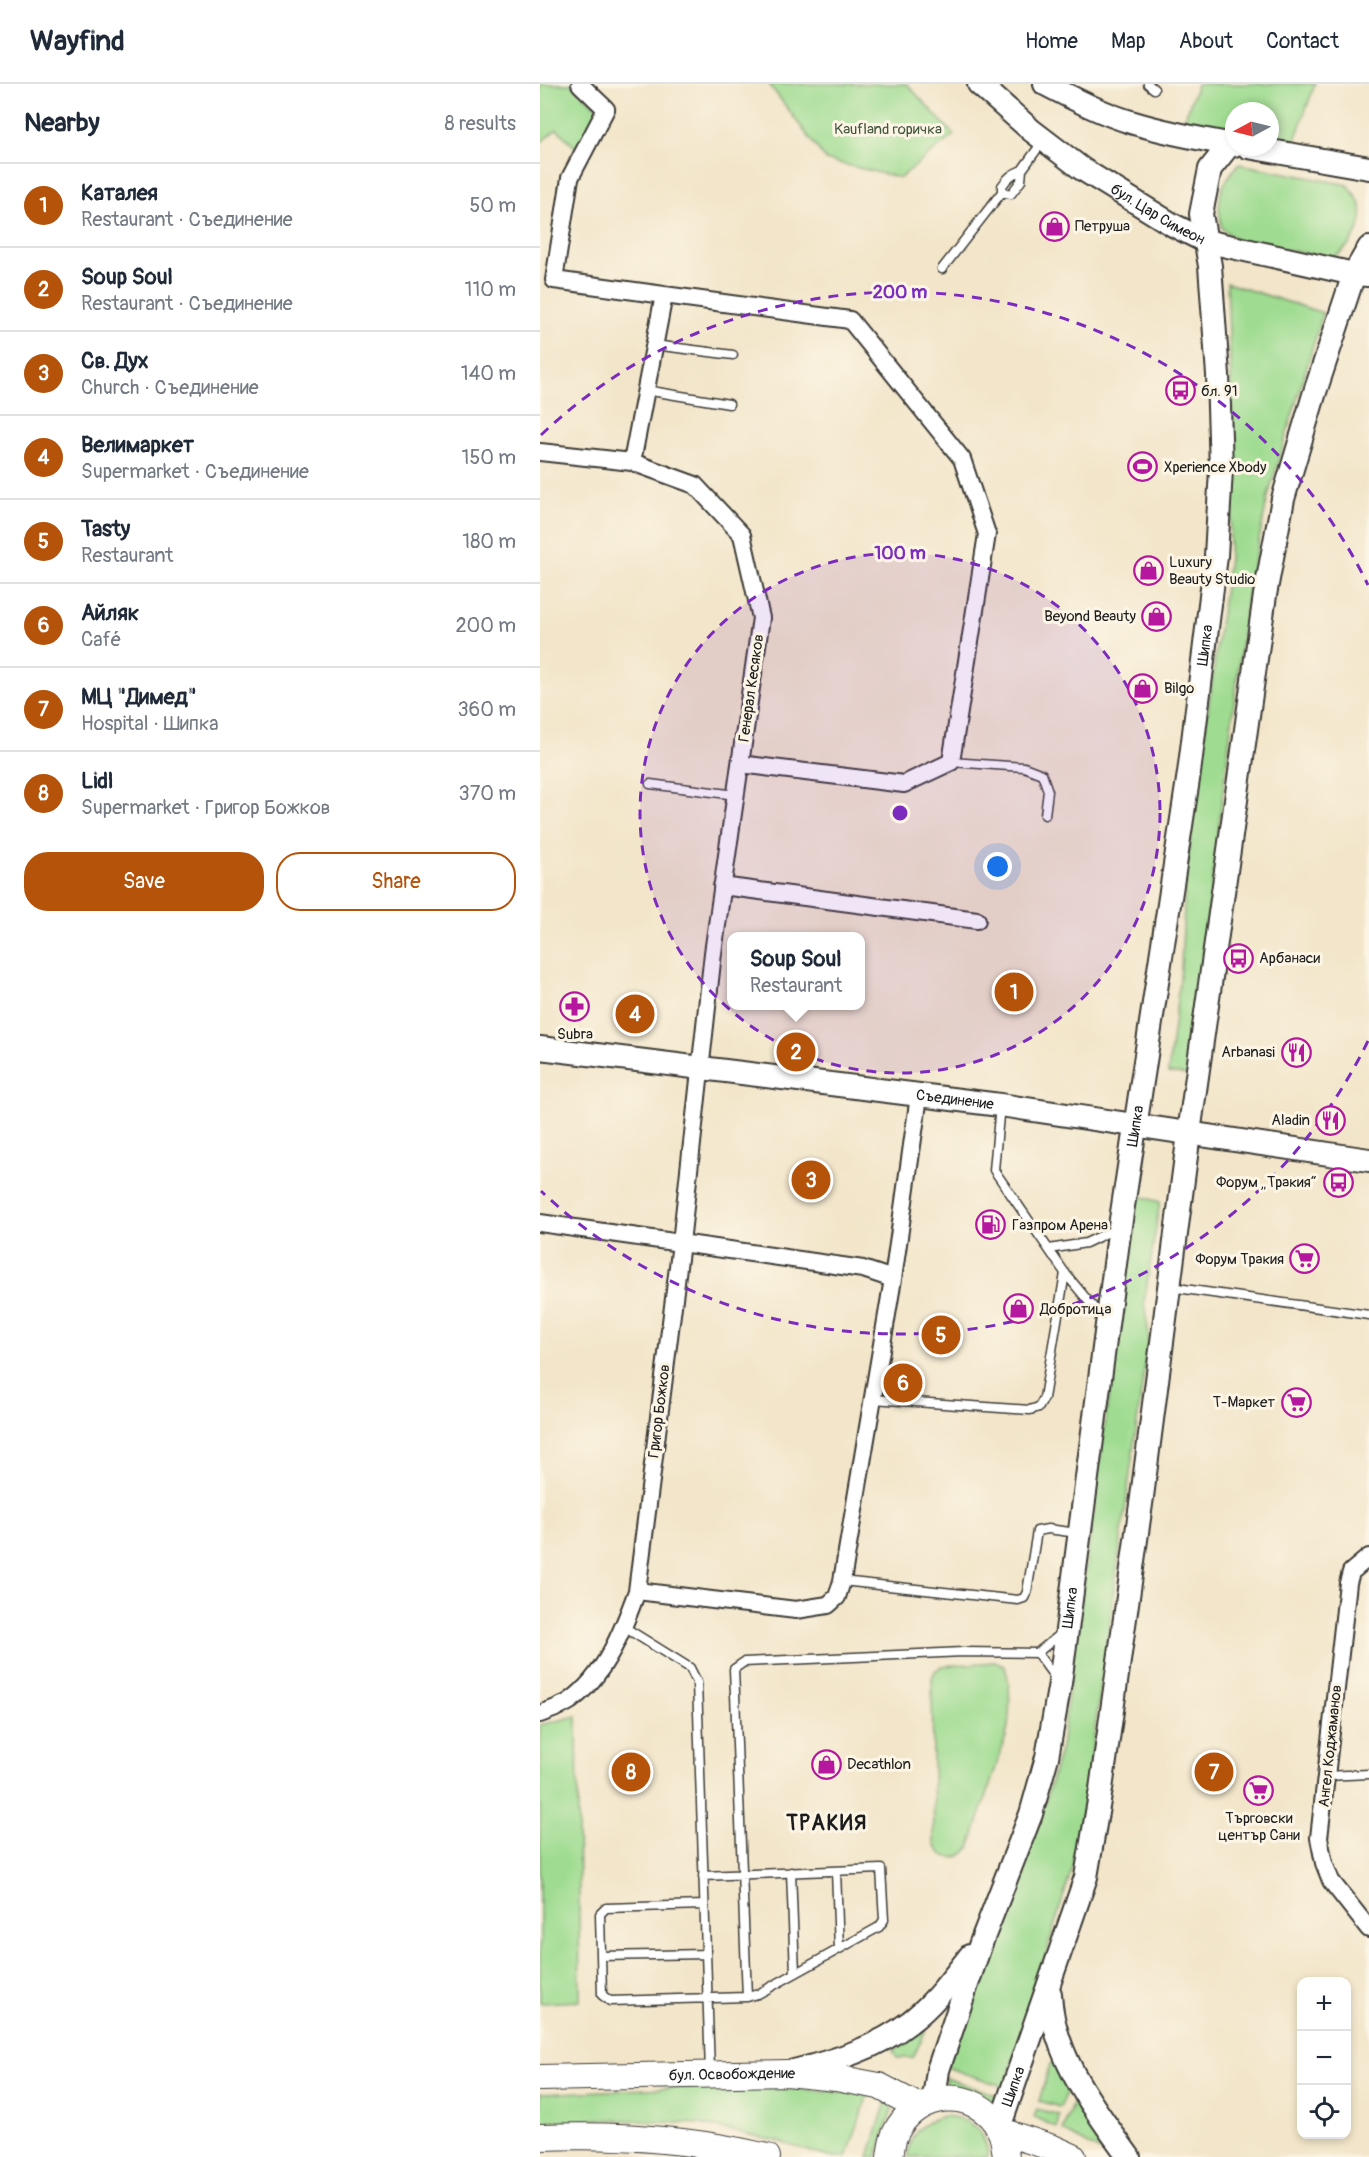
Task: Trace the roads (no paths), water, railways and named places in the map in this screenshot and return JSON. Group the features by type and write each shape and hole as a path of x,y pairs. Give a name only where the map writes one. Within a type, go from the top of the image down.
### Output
{"main road":[{"name":"бул. Цар Симеон","path":"979,84 1082,170 1173,225 1205,241 1362,275"},
{"path":"1045,84 1084,104 1132,123 1193,138 1225,143"},
{"path":"1279,153 1369,169"},
{"name":"Шипка","path":"926,2103 981,1943 1034,1803 1047,1757 1060,1683 1120,1226 1189,773 1216,556 1221,470 1218,375 1210,267 1201,214 1210,168 1225,156"},
{"name":"Шипка","path":"1000,2130 1086,1877 1144,1485 1190,1133 1267,584 1283,499 1314,395 1362,275 1369,248"},
{"name":"Съединение","path":"540,1048 1000,1106 1369,1160"},
{"path":"787,2073 838,2060 910,2023 939,1995 981,1943"},
{"path":"1050,1983 1053,2025 1064,2054 1076,2079 1129,2157"},
{"name":"бул. Освобождение","path":"540,2078 787,2073 836,2078 879,2086 926,2103"},
{"path":"890,2157 894,2135 906,2116 926,2103 953,2098 969,2102 986,2112 1000,2130 1006,2157"},
{"path":"1000,2130 1072,2157"},
{"path":"540,2138 585,2136 662,2139 728,2148 767,2157"}],"street":[{"path":"580,84 606,109 570,178 554,280 850,320 962,459 987,534 951,762 903,784 740,764"},
{"path":"632,462 664,295"},
{"name":"Генерал Кесяков","path":"540,452 632,462 694,485 742,534 761,618 722,886 700,1068"},
{"path":"722,886 977,920"},
{"name":"Григор Божков","path":"540,1714 568,1702 587,1687 624,1627 637,1591 681,1243 700,1068"},
{"path":"637,1591 796,1610 828,1605 837,1597 842,1581 893,1279 919,1096"},
{"path":"540,1223 863,1269 893,1279"},
{"name":"Ангел Коджаманов","path":"1369,1557 1351,1572 1348,1583 1319,1838 1324,1863 1331,1881 1369,1929"}],"lane":[{"path":"942,270 1002,192 1002,186 1011,174 1022,170 1044,140"},
{"path":"654,345 733,356"},
{"path":"645,390 729,404"},
{"path":"951,762 1024,767 1042,774 1048,792 1045,815"},
{"path":"650,783 736,795"},
{"path":"1000,1106 994,1170 1065,1273 1108,1325"},
{"path":"1049,1249 1086,1243 1120,1226"},
{"path":"873,1399 1030,1410 1039,1407 1044,1398 1065,1273"},
{"path":"1169,1287 1369,1316"},
{"path":"842,1581 1018,1600 1024,1598 1028,1592 1037,1531 1048,1529 1080,1534"},
{"path":"624,1627 690,1668 697,1682 711,2075"},
{"path":"747,1997 734,1669 744,1662 963,1652 1037,1653 1068,1629"},
{"path":"1037,1653 1060,1683"},
{"path":"1326,1776 1369,1774"},
{"path":"703,1876 881,1869 884,1920 879,1927 758,1994 747,1997 708,2000 610,2001 602,1995 600,1914 606,1908 704,1905"},
{"path":"836,1871 839,1949"},
{"path":"791,1872 795,1973"},
{"path":"601,1956 706,1954"}],"place":[{"name":"Петруша","path":"1054,226"},
{"name":"бл. 91","path":"1180,391"},
{"name":"Xperience Xbody","path":"1143,467"},
{"name":"Luxury Beauty Studio","path":"1148,571"},
{"name":"Beyond Beauty","path":"1157,616"},
{"name":"Bilgo","path":"1143,688"},
{"name":"Арбанаси","path":"1238,958"},
{"name":"Каталея","path":"1014,992"},
{"name":"Subra","path":"575,1007"},
{"name":"Велимаркет","path":"635,1014"},
{"name":"Soup Soul","path":"796,1052"},
{"name":"Аrbanasi","path":"1296,1052"},
{"name":"Аladin","path":"1331,1120"},
{"name":"Св. Дух","path":"811,1180"},
{"name":"Форум „Тракия“","path":"1338,1182"},
{"name":"Газпром Арена","path":"991,1225"},
{"name":"Форум Тракия","path":"1305,1259"},
{"name":"Добротица","path":"1019,1309"},
{"name":"Tasty","path":"941,1335"},
{"name":"Айляк","path":"903,1383"},
{"name":"Т-Маркет","path":"1296,1402"},
{"name":"Decathlon","path":"826,1764"},
{"name":"Lidl","path":"631,1772"},
{"name":"МЦ \"Димед\"","path":"1214,1772"},
{"name":"Търговски център Сани","path":"1259,1791"}],"district":[{"name":"ТРАКИЯ","path":"827,1823"}],"park label":[{"name":"Kaufland горичка","path":"888,129"}]}
